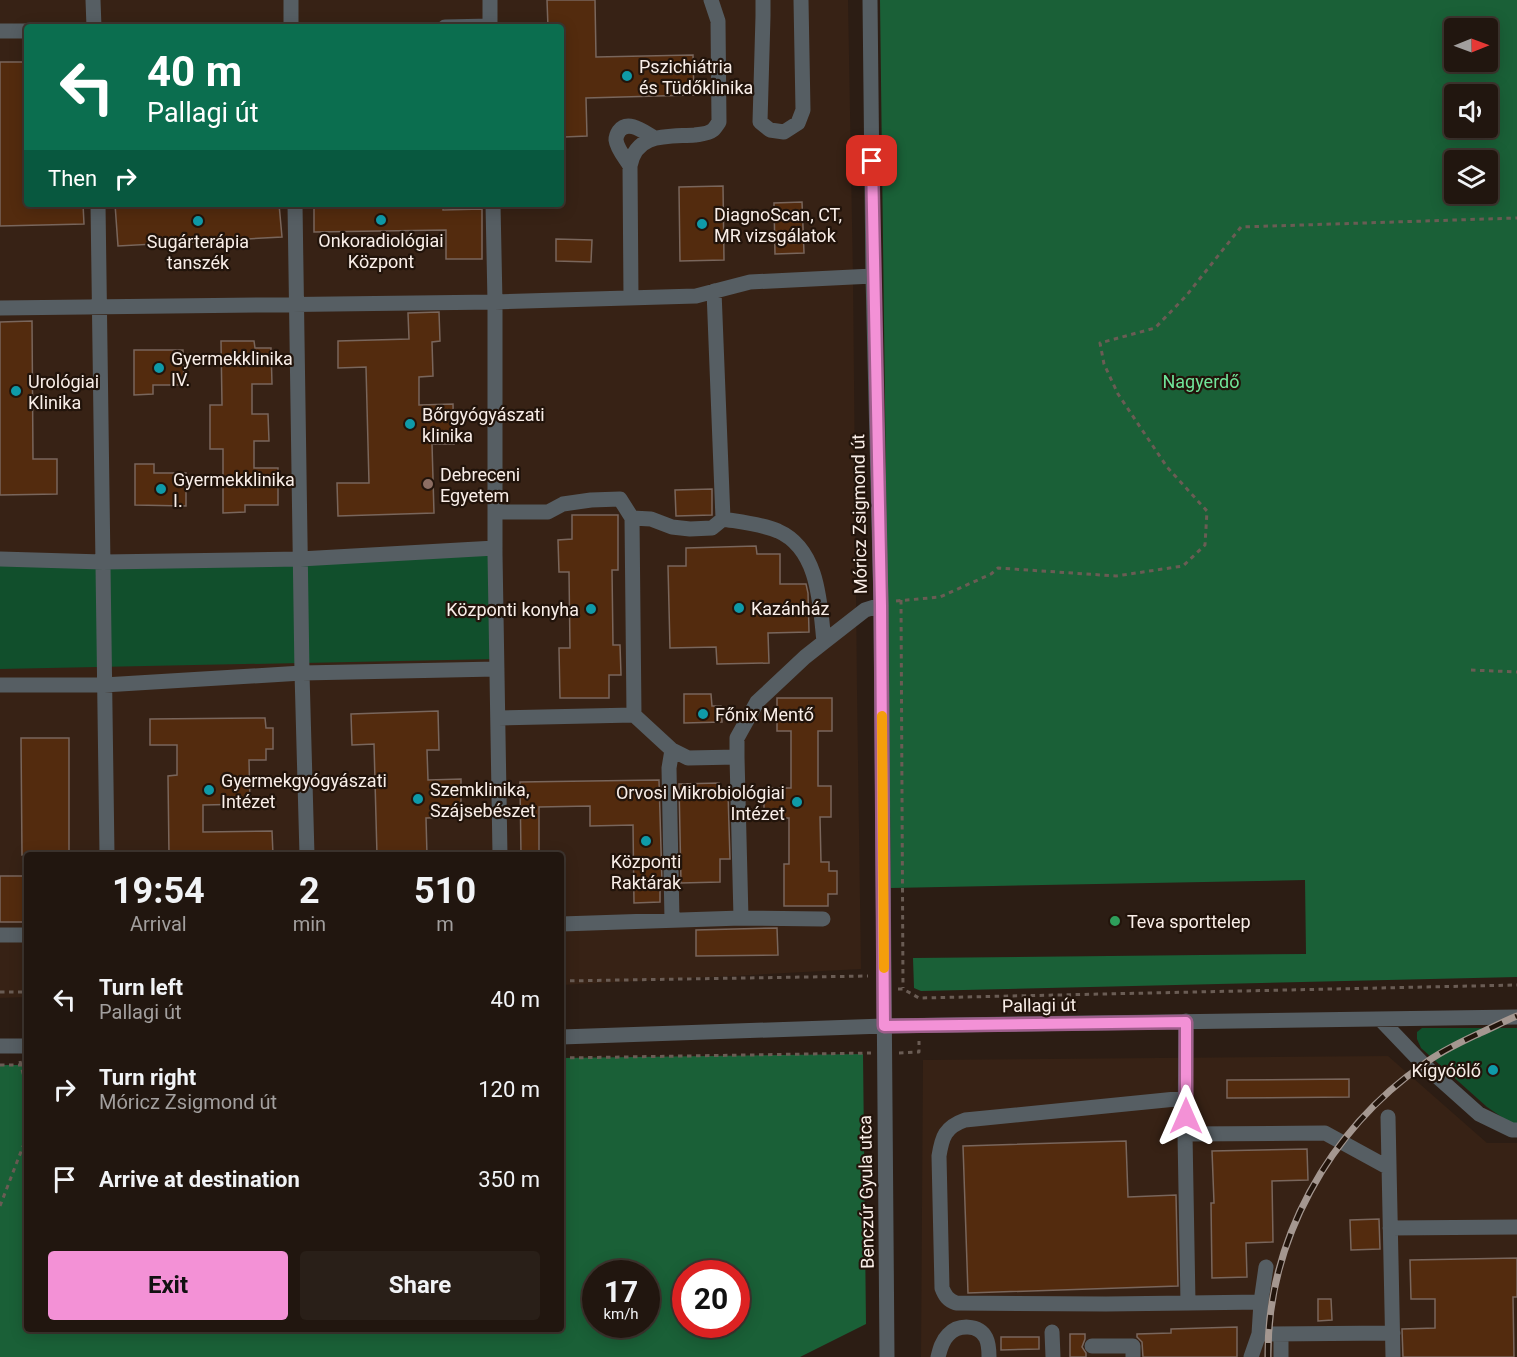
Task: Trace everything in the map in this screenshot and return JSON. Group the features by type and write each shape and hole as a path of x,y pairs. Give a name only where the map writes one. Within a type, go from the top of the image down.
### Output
{"street":[{"path":"93,0 94,24"},
{"path":"291,0 291,24"},
{"path":"490,0 490,24"},
{"path":"631,298 630,166 632,155 637,147 654,137 702,134 712,131 719,122 718,21 711,0"},
{"path":"762,0 760,122 770,130 784,132 798,123 803,110 801,0"},
{"name":"Móricz Zsigmond út","path":"870,0 873,276 881,605 884,1026"},
{"path":"0,32 24,31"},
{"path":"630,166 616,140 620,130 631,126 654,137"},
{"path":"98,207 107,852"},
{"path":"295,207 307,852"},
{"path":"493,207 500,852"},
{"path":"0,308 495,302 696,296 750,282 873,276"},
{"path":"714,291 723,519"},
{"path":"495,512 548,512 563,504 620,499 632,518 634,715"},
{"path":"632,518 651,519 690,529 712,528 723,519 778,531 800,545 811,565 824,642"},
{"path":"0,559 103,562 300,559 495,548"},
{"path":"741,918 736,738 757,702 806,657 865,610 881,605"},
{"path":"0,685 104,685 303,673 497,669"},
{"path":"498,718 634,715 672,750 688,758 737,757"},
{"path":"672,750 669,768 672,920"},
{"path":"564,924 741,918 823,919"},
{"path":"0,935 24,935"},
{"name":"Pallagi út","path":"564,1037 884,1026 1517,1017"},
{"path":"1380,1019 1423,1064 1479,1114 1512,1130 1517,1130"},
{"path":"1186,1022 1188,1303"},
{"name":"Benczúr Gyula utca","path":"884,1026 887,1357"},
{"path":"1186,1098 965,1120 954,1124 941,1141 939,1156 944,1295 956,1303 1261,1302"},
{"path":"1388,1117 1393,1357"},
{"path":"1185,1134 1325,1133 1389,1168"},
{"path":"1390,1228 1517,1227"},
{"path":"1251,1357 1259,1334 1266,1267"},
{"path":"938,1357 941,1345 953,1330 972,1327 981,1331 985,1337 989,1347 989,1357"},
{"path":"1052,1332 1053,1357"},
{"path":"1259,1334 1393,1333"},
{"path":"1281,1334 1281,1357"},
{"path":"1092,1346 1133,1346 1133,1357"}],"path":[{"path":"903,989 900,600 940,597 991,574 998,568 1116,576 1156,571 1183,566 1205,545 1207,511 1167,468 1118,394 1104,364 1100,343 1155,328 1186,296 1241,227 1517,218"},
{"path":"1471,670 1517,672"},
{"path":"564,981 872,976 872,989 903,989 919,998 1517,985"},
{"path":"0,992 24,992"},
{"path":"13,1046 24,1075"},
{"path":"564,1058 863,1054"},
{"path":"0,1065 22,1065"},
{"path":"0,1206 24,1144"}],"shaded area":[{"name":"Debreceni Egyetem","path":"0,0 848,0 861,969 564,985 564,852 24,852 24,997 0,998"},
{"path":"1388,1056 1487,1143 1517,1143 1517,1357 921,1357 923,1060"}],"green space":[{"name":"Nagyerdő","path":"880,0 1517,0 1517,977 921,991 914,988 913,958 1306,954 1305,880 891,888"},
{"path":"495,554 497,659 0,669 0,565"},
{"path":"1422,1028 1517,1028 1517,1123 1515,1126 1487,1107 1421,1048 1417,1032"},
{"path":"863,1054 866,1324 800,1357 0,1357 0,1065 24,1065 24,1332 564,1332 564,1058"}],"building":[{"name":"Pszichiátria és Tüdőklinika","path":"547,0 595,0 596,57 693,55 694,95 586,98 587,136 564,137 564,24 548,24"},
{"path":"0,62 24,62 24,207 83,207 84,224 0,226"},
{"name":"DiagnoScan, CT, MR vizsgálatok","path":"723,186 724,260 680,261 679,187"},
{"path":"802,202 804,253 775,254 774,203"},
{"name":"Sugárterápia tanszék","path":"115,207 279,207 282,237 118,246"},
{"name":"Onkoradiológiai Központ","path":"314,207 482,209 482,259 446,259 446,230 314,232"},
{"path":"556,239 592,240 591,262 556,261"},
{"name":"Bőrgyógyászati klinika","path":"439,312 440,341 432,342 433,376 419,377 419,405 453,404 454,444 432,444 434,513 338,516 337,483 369,483 366,367 338,368 338,341 409,339 408,313"},
{"name":"Urológiai Klinika","path":"32,321 33,459 57,459 57,494 0,495 0,322"},
{"path":"221,341 254,341 255,348 271,348 272,384 252,384 252,414 268,414 269,441 254,441 254,468 278,468 278,505 245,505 245,512 223,513 223,449 210,449 210,405 222,405"},
{"name":"Gyermekklinika IV.","path":"134,350 183,350 184,385 153,385 153,394 134,395"},
{"name":"Gyermekklinika I.","path":"135,464 154,464 154,473 186,473 186,506 135,505"},
{"path":"712,489 712,515 676,516 675,490"},
{"name":"Központi konyha","path":"572,515 618,515 618,570 612,570 613,645 620,645 621,675 609,675 609,698 560,698 559,648 570,648 569,572 559,572 558,540 572,539"},
{"name":"Kazánház","path":"756,546 757,554 780,554 780,584 806,584 809,632 768,633 769,663 717,664 716,647 670,648 668,566 686,566 686,548"},
{"name":"Főnix Mentő","path":"684,694 711,694 712,706 721,706 722,722 684,723"},
{"name":"Orvosi Mikrobiológiai Intézet","path":"777,698 832,698 832,731 818,731 818,786 831,786 831,817 820,817 821,862 829,862 829,871 837,871 837,894 828,894 828,906 784,906 784,864 789,864 789,818 764,818 764,788 791,788 791,731 777,731"},
{"name":"Szemklinika, Szájsebészet","path":"438,711 439,750 427,750 428,780 461,779 461,817 426,818 427,852 377,852 374,744 352,745 351,714"},
{"name":"Gyermekgyógyászati Intézet","path":"265,718 266,728 273,728 273,749 266,749 266,760 249,760 250,804 203,805 203,832 272,831 273,852 169,852 168,776 177,775 177,745 150,745 150,719"},
{"path":"21,738 69,738 69,852 24,852 22,855"},
{"name":"Központi Raktárak","path":"659,780 662,883 660,883 660,902 634,903 633,825 590,826 590,806 539,807 539,852 521,852 520,782"},
{"path":"719,783 720,792 728,792 730,859 720,859 720,882 681,883 679,784"},
{"path":"0,876 24,876 24,922 0,922"},
{"path":"777,928 778,955 696,956 696,930"},
{"path":"1349,1079 1349,1097 1227,1098 1227,1080"},
{"path":"1126,1141 1128,1197 1176,1195 1178,1286 968,1293 963,1146"},
{"path":"1307,1149 1308,1180 1272,1181 1273,1242 1246,1243 1247,1277 1212,1278 1211,1203 1214,1203 1212,1151"},
{"path":"1379,1219 1380,1249 1351,1250 1350,1220"},
{"path":"1517,1258 1517,1297 1513,1297 1514,1357 1403,1357 1402,1329 1435,1328 1435,1299 1411,1299 1410,1260"},
{"path":"1318,1299 1331,1299 1332,1320 1318,1321"},
{"path":"1237,1327 1237,1357 1143,1357 1142,1342 1137,1337 1137,1334 1171,1333 1171,1329"},
{"path":"1070,1334 1085,1334 1082,1347 1086,1357 1070,1357"},
{"path":"1001,1337 1039,1337 1039,1349 1001,1350"}],"railway":[{"path":"1268,1357 1271,1314 1279,1272 1292,1231 1310,1192 1333,1155 1359,1121 1390,1091 1424,1064 1451,1047 1517,1016"}],"slow traffic":[{"path":"882,716 884,968"}],"place":[{"name":"Pszichiátria és Tüdőklinika","path":"627,76"},
{"name":"Onkoradiológiai Központ","path":"381,220"},
{"name":"Sugárterápia tanszék","path":"198,221"},
{"name":"DiagnoScan, CT, MR vizsgálatok","path":"702,224"},
{"name":"Gyermekklinika IV.","path":"159,368"},
{"name":"Urológiai Klinika","path":"16,391"},
{"name":"Bőrgyógyászati klinika","path":"410,424"},
{"name":"Debreceni Egyetem","path":"428,484"},
{"name":"Gyermekklinika I.","path":"161,489"},
{"name":"Kazánház","path":"739,608"},
{"name":"Központi konyha","path":"591,609"},
{"name":"Főnix Mentő","path":"703,714"},
{"name":"Gyermekgyógyászati Intézet","path":"209,790"},
{"name":"Szemklinika, Szájsebészet","path":"418,799"},
{"name":"Orvosi Mikrobiológiai Intézet","path":"797,802"},
{"name":"Központi Raktárak","path":"646,841"},
{"name":"Teva sporttelep","path":"1115,921"},
{"name":"Kígyóölő","path":"1493,1070"}],"route":[{"path":"872,161 881,605 884,1026 1186,1022 1186,1116"}]}
